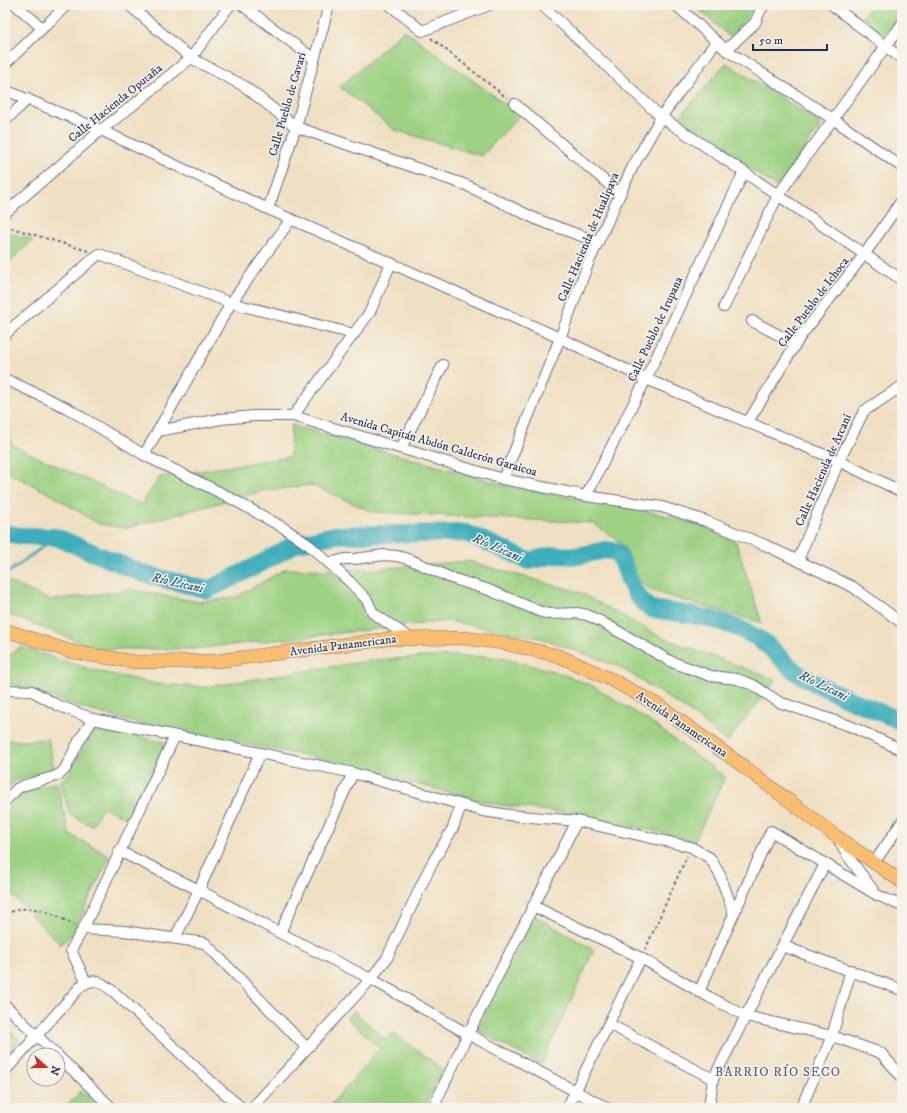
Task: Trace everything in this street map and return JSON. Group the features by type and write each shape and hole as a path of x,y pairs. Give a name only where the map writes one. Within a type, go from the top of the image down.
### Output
{"main road":[{"name":"Avenida Panamericana","path":"7,633 72,652 136,662 217,661 388,638 465,638 503,643 559,656 612,680 658,705 743,766 837,837 902,882"}],"street":[{"path":"16,5 42,28"},
{"path":"5,64 67,5"},
{"path":"129,5 192,58 244,86 296,127 466,185 538,220 598,242"},
{"name":"Calle Hacienda Oputaña","path":"5,213 101,130 192,58 230,5"},
{"path":"242,5 314,59"},
{"name":"Calle Pueblo de Cavari","path":"268,209 296,127 329,5"},
{"path":"390,5 422,30 489,5"},
{"path":"542,5 661,117 902,280"},
{"path":"676,5 726,50 833,119 902,167"},
{"path":"726,50 755,23 761,9 765,5"},
{"path":"832,5 902,59"},
{"path":"724,307 778,196 902,24"},
{"name":"Calle Hacienda de Hualipaya","path":"503,478 560,338 588,264 632,168 661,117 716,42"},
{"path":"5,90 101,130 268,209 560,338 646,378 839,461 902,492"},
{"path":"5,121 28,99"},
{"path":"515,104 620,194"},
{"name":"Calle Pueblo de Irupana","path":"586,496 646,378 744,172"},
{"name":"Calle Pueblo de Ichoca","path":"748,422 796,344 864,255 902,200"},
{"path":"144,455 231,303 291,219"},
{"path":"5,335 13,326 99,254 231,303 354,334"},
{"path":"293,416 370,312 391,263"},
{"path":"752,321 796,344"},
{"path":"401,448 444,365"},
{"path":"5,379 67,408 144,455 225,495 284,528 310,546 350,582 367,600 373,613 411,639"},
{"name":"Calle Hacienda de Arcani","path":"798,560 839,461 864,410 902,386"},
{"name":"Avenida Capitán Abdón Calderón Garaicoa","path":"158,431 221,419 254,416 293,416 503,478 586,496 662,507 713,524 765,545 853,586 902,622"},
{"path":"329,564 345,559 384,555 397,556 411,560 451,578 489,590 541,612 549,614 577,613 587,615 672,662 711,676 737,679 753,685 779,702 850,726 902,750"},
{"path":"5,690 32,691 57,705 93,719 353,773 483,811 509,815 577,821 691,847 710,858 720,875 734,914"},
{"path":"5,801 15,791 24,785 60,774 65,768 79,741 93,719"},
{"path":"86,982 71,950 83,929 175,736"},
{"path":"175,938 199,890 260,753"},
{"path":"280,933 353,773"},
{"path":"252,1108 372,979 387,958 430,867 453,828 461,805"},
{"path":"436,1107 468,1034 577,821"},
{"path":"874,863 902,822"},
{"path":"699,992 771,831 877,896 902,906"},
{"path":"837,837 847,855 877,896"},
{"path":"119,851 199,890 372,979 468,1034 607,1108"},
{"path":"709,1108 713,1079 825,864"},
{"path":"533,906 641,958 699,992 746,1016 832,1036 881,1054 902,1077"},
{"path":"83,929 124,931 205,943 307,1048"},
{"path":"783,946 902,990"},
{"path":"567,1108 641,958"},
{"path":"801,1108 832,1036 851,970"},
{"path":"5,1070 81,986 92,980 102,983 114,992 242,1108"},
{"path":"5,1005 49,1047"},
{"path":"609,1024 713,1079"},
{"path":"66,1063 112,1108"}],"path":[{"path":"422,30 515,104"},
{"path":"5,226 99,254"},
{"path":"641,958 691,847"},
{"path":"5,914 14,910 26,908 41,909 83,929"}],"green space":[{"path":"694,5 756,5 730,37"},
{"path":"872,5 902,5 902,15 885,38 861,20"},
{"path":"404,30 520,115 482,156 395,130 340,87"},
{"path":"726,63 822,124 777,187 677,120"},
{"path":"5,232 33,240 5,266"},
{"path":"5,419 12,445 141,505 160,477 290,457 291,425 508,486 660,514 706,528 736,542 762,623 650,590 637,578 621,543 593,523 373,512 311,485 262,491 126,528 99,524 52,495 5,471"},
{"path":"467,561 579,592 661,637 776,680 727,742 690,712 620,667 541,638 449,621 193,649 98,649 5,613 5,580 50,600 132,590 199,602 237,597 285,569 366,570"},
{"path":"21,647 96,671 156,684 206,687 374,660 444,656 497,657 554,671 593,686 649,721 725,777 694,842 677,836 572,814 494,804 313,757 144,725 86,709 5,682 5,658"},
{"path":"95,727 167,743 128,819 103,807 92,826 69,814 61,781 69,773"},
{"path":"48,739 54,769 15,781 5,791 5,740 23,741"},
{"path":"57,782 69,834 110,856 74,931 61,945 5,888 5,810 22,793"},
{"path":"535,916 594,950 541,1065 477,1030"},
{"path":"353,1011 386,1040 393,1033 443,1069 424,1108 328,1108 380,1048 347,1018"},
{"path":"5,1026 20,1040 5,1058"},
{"path":"81,1091 100,1108 65,1108"}],"waterway":[{"name":"Río Licani","path":"5,533 21,536 56,537 144,574 208,590 260,564 295,544 335,535 466,533 529,561 554,555 577,556 605,550 617,552 636,593 651,609 711,619 740,629 766,644 793,669 814,683 902,722"},
{"path":"5,575 56,537"}],"district":[{"name":"BARRIO RÍO SECO","path":"778,1071"}]}
